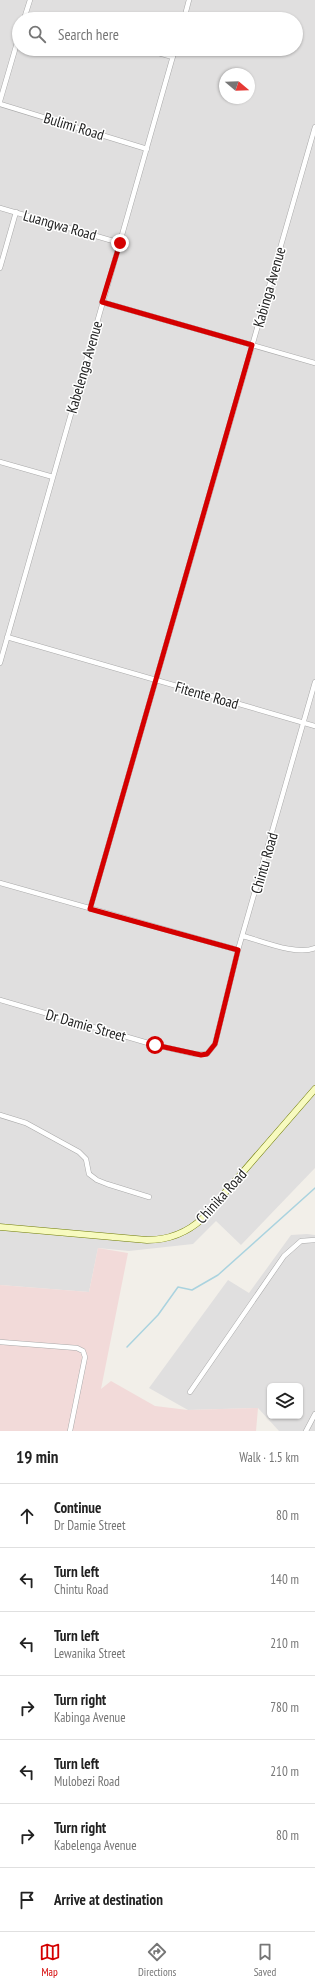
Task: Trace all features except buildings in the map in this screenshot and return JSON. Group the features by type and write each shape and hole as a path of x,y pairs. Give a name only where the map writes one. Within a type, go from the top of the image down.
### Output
{"main road":[{"name":"Chinika Road","path":"0,1226 147,1240 178,1235 189,1229 203,1218 315,1089"}],"street":[{"path":"26,12 30,0"},
{"path":"186,12 189,0"},
{"path":"0,101 1,93 13,56"},
{"name":"Kabelenga Avenue","path":"0,663 173,57"},
{"name":"Bulimi Road","path":"0,104 147,148"},
{"name":"Kabinga Avenue","path":"90,909 315,127"},
{"name":"Luangwa Road","path":"0,208 120,243"},
{"path":"0,268 16,212"},
{"path":"102,302 315,363"},
{"path":"0,462 52,477"},
{"name":"Fitente Road","path":"7,637 315,726"},
{"name":"Chintu Road","path":"215,1044 238,950 315,682"},
{"path":"0,883 238,950"},
{"path":"243,936 298,951 308,951 315,948"},
{"name":"Dr Damie Street","path":"0,1000 155,1045 195,1054 207,1054 215,1044"},
{"path":"0,1116 26,1123 79,1152 86,1159 89,1174 97,1180 149,1197"},
{"path":"190,1392 284,1256 301,1241 315,1240"},
{"path":"0,1342 77,1348 83,1351 85,1357 70,1431"},
{"path":"306,1431 315,1414"}],"shaded area":[{"path":"0,0 315,0 315,1168 241,1245 216,1221 193,1244 129,1251 98,1248 89,1292 0,1285"},
{"path":"291,1235 315,1235 315,1431 279,1431 268,1419 303,1419 303,1383 267,1383 267,1418 258,1408 188,1410 149,1388 228,1280 249,1293"},
{"path":"98,1248 128,1253 101,1389 111,1381 155,1406 188,1410 258,1408 256,1431 0,1431 0,1285 89,1292"}],"waterway":[{"path":"127,1347 158,1315 178,1287 192,1290 218,1275 315,1188"}],"route":[{"path":"120,243 102,302 252,345 90,909 238,950 215,1044 211,1050 207,1054 201,1055 155,1045"}]}
